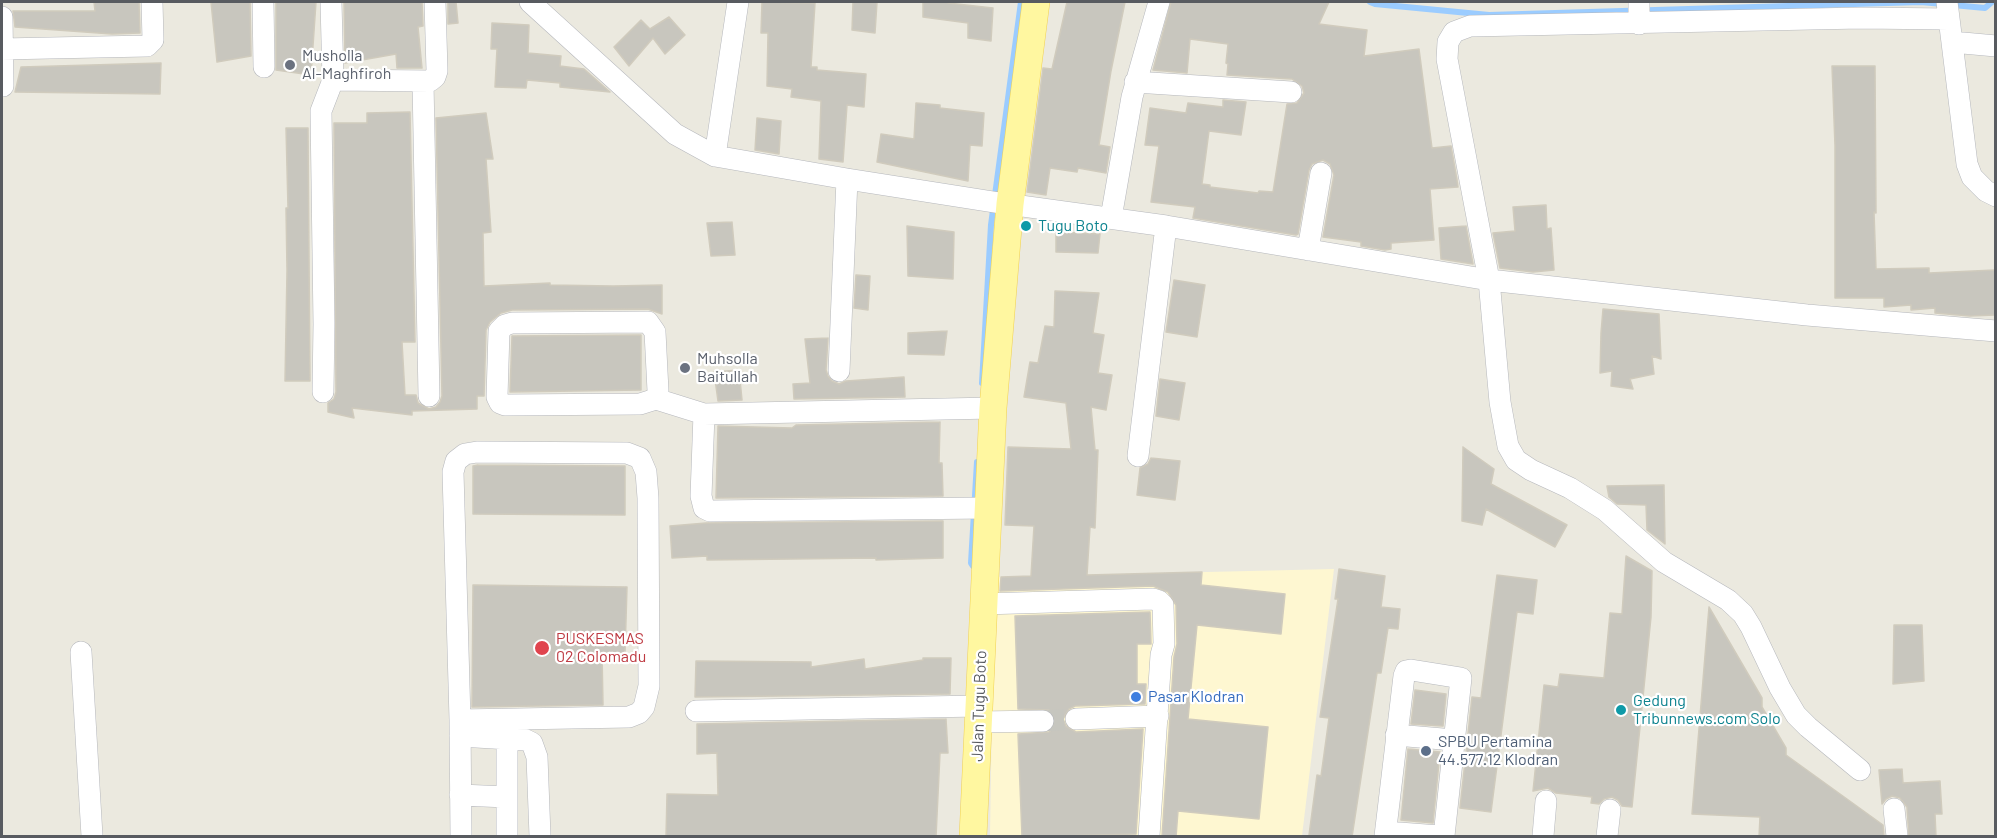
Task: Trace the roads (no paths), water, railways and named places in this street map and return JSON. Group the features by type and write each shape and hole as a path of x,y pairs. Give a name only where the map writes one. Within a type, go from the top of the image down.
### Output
{"main road":[{"name":"Jalan Tugu Boto","path":"973,837 985,550 978,509 999,203 1036,2"}],"street":[{"path":"2,49 147,46 153,40 152,2"},
{"path":"263,2 264,67"},
{"path":"323,392 331,2"},
{"path":"429,396 423,93 437,71 435,2"},
{"path":"530,2 675,134 715,156 846,179 1166,226 1489,279 1807,315 1995,331"},
{"path":"715,156 738,2"},
{"path":"1111,218 1135,82 1159,2"},
{"path":"1860,770 1796,715 1780,688 1751,627 1743,614 1728,600 1664,562 1605,510 1570,488 1531,471 1516,460 1508,446 1503,426 1489,279 1447,59 1448,42 1454,32 1470,26 1639,11 1861,18 1948,11 1967,164 1972,177 1986,191 1995,196"},
{"path":"2,17 3,86"},
{"path":"1952,42 1995,46"},
{"path":"1135,82 1291,92"},
{"path":"328,92 423,93"},
{"path":"1308,250 1321,173"},
{"path":"839,371 846,179"},
{"path":"1138,456 1166,226"},
{"path":"656,399 658,391 655,332 648,322 512,323 505,325 500,331 497,397 502,404 640,404 656,399 704,414 984,408"},
{"path":"704,414 700,496 702,505 710,511 978,509"},
{"path":"460,728 629,717 639,713 644,707 649,686 648,498 646,472 640,458 627,453 477,452 465,454 456,460 453,472 461,837"},
{"path":"983,604 1159,600 1163,605 1164,644 1161,655 1149,837"},
{"path":"81,652 92,837"},
{"path":"1439,837 1386,834 1404,676 1406,671 1411,670 1461,678 1444,837"},
{"path":"696,711 979,714 1043,721"},
{"path":"1076,719 1158,716"},
{"path":"460,728 532,743 537,757 540,837"},
{"path":"1396,735 1454,741"},
{"path":"507,738 507,837"},
{"path":"460,795 507,797"},
{"path":"1543,837 1546,801"},
{"path":"1894,808 1897,837"},
{"path":"1607,837 1610,810"}],"waterway":[{"path":"982,383 991,225 1021,2"},
{"path":"1370,2 1489,15 1921,2 1985,8 1992,2"},
{"path":"977,462 971,563 973,566 978,566"}],"tunnel":[{"path":"1043,721 1076,719"}],"place":[{"name":"Musholla Al-Maghfiroh","path":"290,65"},
{"name":"Tugu Boto","path":"1026,226"},
{"name":"Muhsolla Baitullah","path":"685,368"},
{"name":"PUSKESMAS 02 Colomadu","path":"542,648"},
{"name":"Pasar Klodran","path":"1136,697"},
{"name":"Gedung Tribunnews.com Solo","path":"1621,710"},
{"name":"SPBU Pertamina 44.577.12 Klodran","path":"1426,751"}]}
